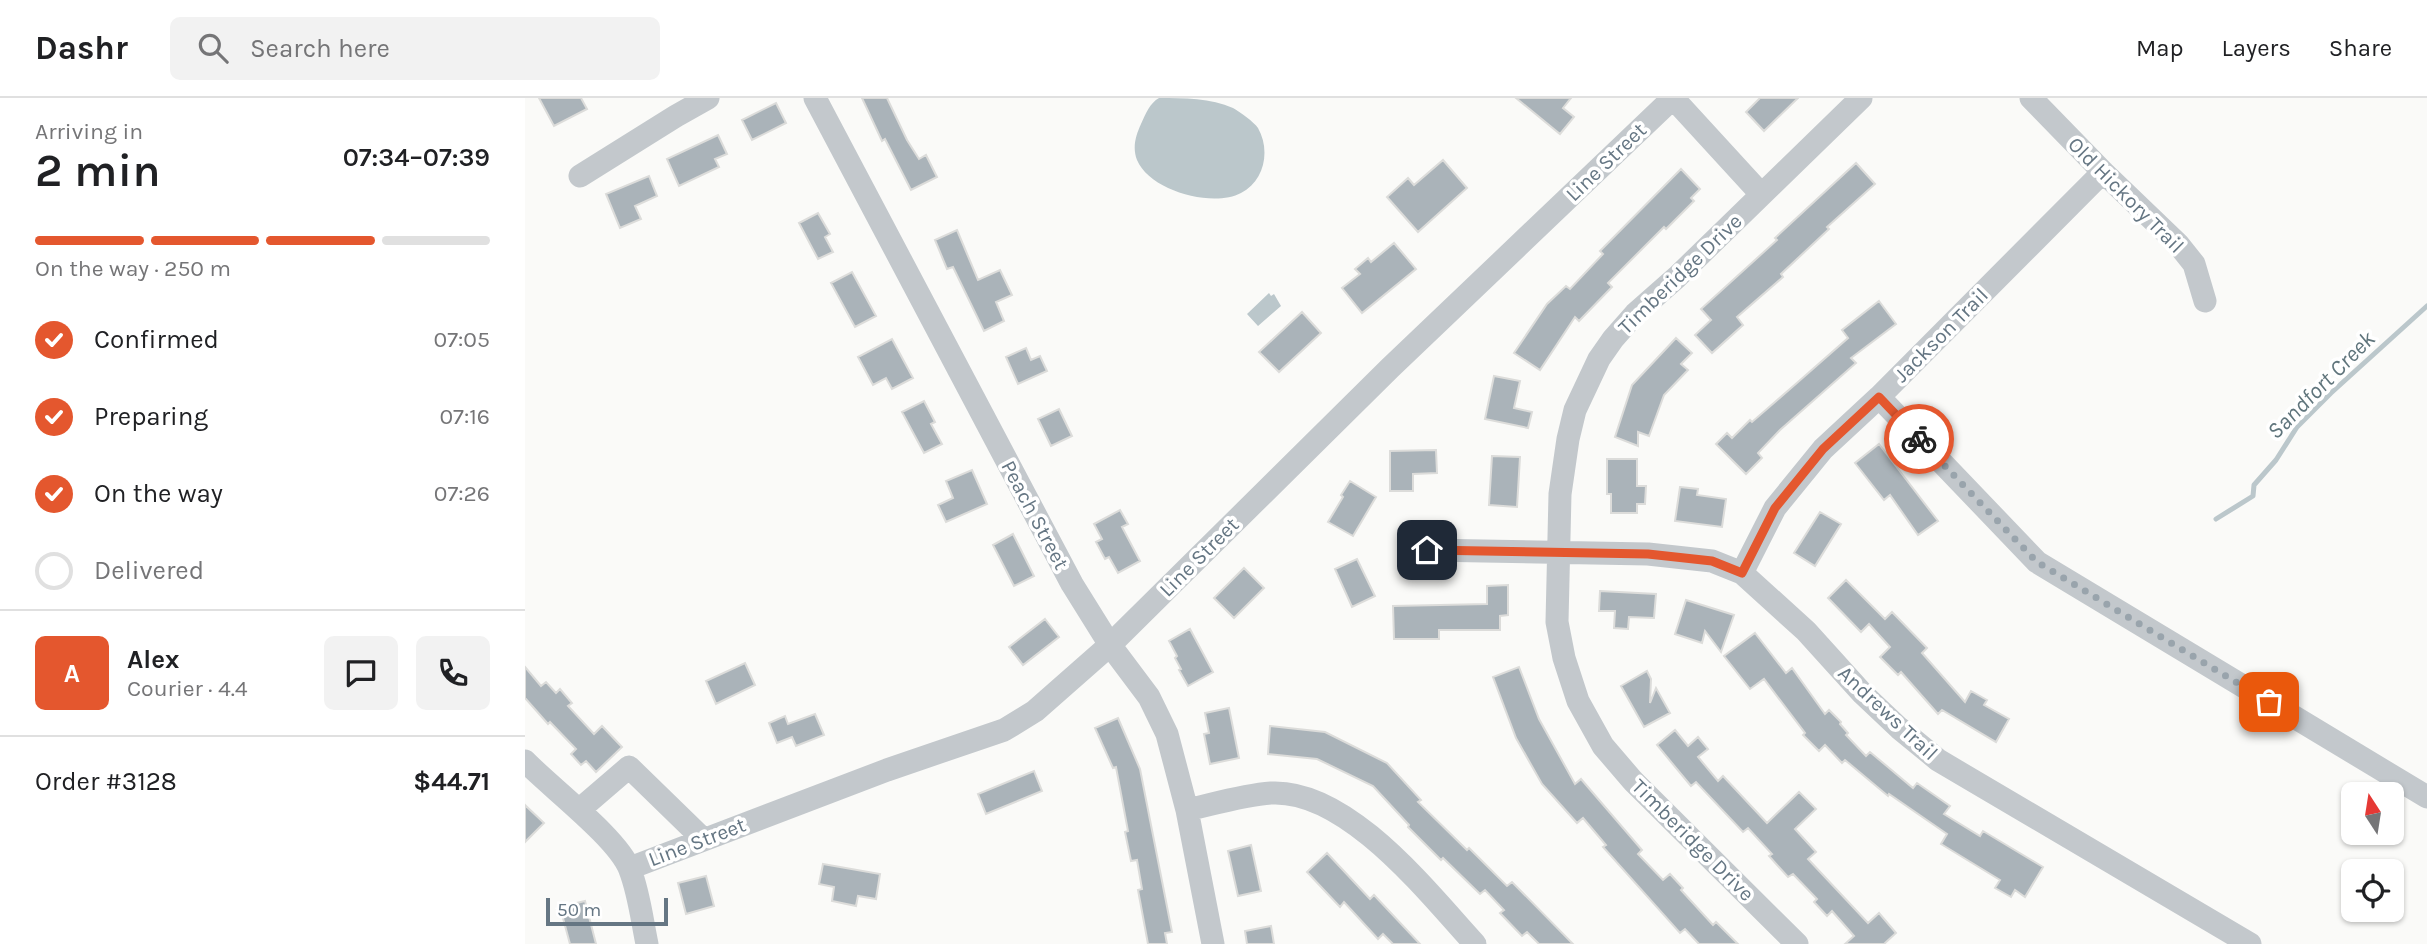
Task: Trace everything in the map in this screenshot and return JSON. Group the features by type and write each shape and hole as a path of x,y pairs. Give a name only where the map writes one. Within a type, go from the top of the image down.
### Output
{"street":[{"path":"580,176 708,98"},
{"name":"Peach Street","path":"815,98 1072,584 1110,645 1149,697 1167,734 1187,810 1213,944"},
{"path":"1673,98 1761,194"},
{"name":"Line Street","path":"630,868 875,774 1004,730 1035,711 1110,645 1399,359 1673,98"},
{"name":"Timberidge Drive","path":"1797,944 1633,781 1597,737 1577,701 1557,622 1560,494 1575,410 1599,359 1635,314 1861,98"},
{"name":"Old Hickory Trail","path":"2031,98 2186,254 2194,264 2205,302"},
{"name":"Jackson Trail","path":"1742,573 1775,508 1823,449 1879,397 2103,172"},
{"path":"1879,397 2037,562 2427,797"},
{"name":"Andrews Trail","path":"1410,545 1427,550 1648,554 1712,561 1742,573 1806,631 1890,720 1938,760 2210,934 2250,944"},
{"path":"525,761 579,810 630,868 647,944"},
{"path":"579,810 629,767 703,839"},
{"path":"1187,810 1272,793 1299,797 1337,811 1374,838 1475,944"}],"shaded area":[{"path":"1159,98 1216,102 1233,108 1258,128 1264,146 1263,165 1249,188 1229,197 1199,197 1168,188 1144,171 1137,160 1135,146 1147,112"},
{"path":"1269,293 1271,296 1274,294 1281,306 1258,326 1247,314"}],"building":[{"path":"539,98 581,98 587,109 554,126"},
{"path":"862,98 887,98 919,159 926,155 937,177 911,190 885,139 882,141"},
{"path":"1516,98 1571,98 1563,108 1574,117 1560,134"},
{"path":"1760,98 1798,98 1764,131 1746,112"},
{"path":"776,103 786,123 752,140 742,120"},
{"path":"718,135 727,154 715,159 719,167 679,186 667,159"},
{"path":"1443,160 1467,188 1418,232 1387,197 1408,178 1414,185"},
{"path":"1856,163 1875,184 1827,227 1829,229 1781,274 1783,277 1737,317 1743,325 1712,353 1695,335 1711,320 1701,309"},
{"path":"1681,169 1700,189 1691,198 1694,201 1608,283 1612,287 1579,321 1575,317 1540,370 1514,353 1547,304 1566,286 1570,289 1603,254 1600,251"},
{"path":"649,176 657,196 635,206 641,219 620,228 606,194"},
{"path":"818,213 830,234 825,237 833,252 818,259 799,223"},
{"path":"957,230 978,280 1000,270 1012,295 996,302 1004,321 984,331 953,267 947,269 935,240"},
{"path":"1394,243 1416,269 1362,313 1342,288 1360,274 1355,269 1368,258 1371,262"},
{"path":"852,272 876,316 855,327 831,283"},
{"path":"1879,301 1896,324 1851,358 1856,363 1780,430 1758,453 1762,458 1746,474 1716,444 1727,433 1732,438 1798,382 1848,338 1842,330"},
{"path":"1302,312 1321,333 1279,372 1259,352"},
{"path":"1676,338 1692,353 1681,364 1688,370 1664,395 1649,436 1638,432 1638,446 1615,437 1632,385"},
{"path":"892,339 913,378 892,389 886,378 873,385 858,357"},
{"path":"1026,348 1031,360 1040,356 1047,371 1018,384 1006,357"},
{"path":"1494,376 1520,381 1514,408 1532,412 1528,428 1485,419"},
{"path":"924,401 935,422 931,424 942,444 924,453 902,412"},
{"path":"1059,409 1072,436 1051,446 1038,419"},
{"path":"1879,444 1938,521 1918,535 1890,495 1884,500 1855,463"},
{"path":"1436,450 1437,473 1413,474 1413,491 1390,491 1390,451"},
{"path":"1492,456 1520,457 1517,507 1489,505"},
{"path":"1607,459 1637,459 1637,486 1646,486 1645,504 1637,504 1637,513 1611,513 1611,494 1607,494"},
{"path":"972,470 987,504 946,522 938,505 953,498 946,481"},
{"path":"1350,481 1376,497 1353,536 1328,522"},
{"path":"1680,487 1698,489 1697,495 1726,499 1722,527 1675,521"},
{"path":"1120,510 1128,524 1122,527 1140,561 1118,573 1109,557 1105,559 1096,542 1102,539 1094,524"},
{"path":"1820,512 1841,524 1815,566 1794,553"},
{"path":"1013,534 1034,576 1014,586 993,545"},
{"path":"1357,559 1375,596 1352,607 1335,569"},
{"path":"1244,568 1264,588 1234,618 1214,598"},
{"path":"1846,580 1885,619 1892,612 1927,648 1922,653 1965,702 1971,691 1987,700 1984,705 2009,719 1996,742 1942,710 1938,714 1901,672 1898,675 1880,657 1890,647 1869,624 1861,632 1828,598"},
{"path":"1508,585 1508,615 1500,616 1500,630 1439,630 1439,639 1394,639 1393,606 1487,604 1487,586"},
{"path":"1600,591 1656,594 1654,618 1629,617 1628,629 1614,628 1615,611 1599,611"},
{"path":"1686,600 1734,615 1721,652 1705,631 1702,643 1675,634"},
{"path":"1045,619 1059,637 1023,665 1009,647"},
{"path":"1190,629 1213,672 1188,686 1169,641"},
{"path":"1755,633 1786,673 1792,668 1825,714 1829,710 1841,722 1848,733 1846,735 1866,756 1870,752 1913,788 1917,783 1950,806 1944,814 1980,836 1983,831 2043,867 2025,897 2015,890 2011,897 1995,888 2000,880 1941,844 1947,834 1889,794 1888,796 1845,760 1842,763 1825,745 1819,751 1803,735 1805,733 1764,679 1750,689 1724,656"},
{"path":"745,663 755,685 716,704 706,681"},
{"path":"525,667 541,686 546,682 556,693 560,689 572,703 568,706 594,734 602,726 622,747 596,772 586,761 581,765 571,754 576,749 550,722 548,724 525,698"},
{"path":"1519,667 1539,719 1575,784 1581,779 1642,850 1638,854 1663,880 1670,874 1713,925 1716,922 1738,944 1699,944 1685,929 1680,933 1603,847 1606,845 1583,818 1577,823 1542,784 1516,738 1493,677"},
{"path":"1647,671 1651,679 1650,703 1656,688 1670,713 1644,727 1621,686"},
{"path":"1229,708 1239,758 1210,764 1204,734 1209,733 1205,713"},
{"path":"815,714 824,735 796,746 792,737 777,743 769,723 785,716 788,724"},
{"path":"1118,718 1140,769 1172,932 1165,933 1167,944 1148,944 1138,890 1142,889 1137,860 1131,861 1116,767 1113,768 1095,728"},
{"path":"1270,726 1325,732 1387,763 1421,800 1418,802 1467,850 1469,848 1507,886 1512,882 1573,944 1539,944 1527,932 1522,936 1500,913 1504,910 1485,890 1480,894 1443,858 1441,860 1373,786 1317,759 1268,754"},
{"path":"1675,730 1688,746 1698,737 1708,749 1698,757 1718,781 1723,776 1767,823 1799,792 1816,809 1795,829 1816,852 1808,859 1868,923 1879,913 1896,933 1884,944 1845,944 1854,936 1832,911 1827,916 1814,902 1817,899 1793,874 1788,877 1769,856 1772,854 1748,828 1743,832 1696,782 1691,786 1657,745"},
{"path":"1034,771 1042,791 986,814 978,794"},
{"path":"525,805 544,823 525,842"},
{"path":"1251,845 1261,891 1238,896 1228,851"},
{"path":"1327,853 1370,899 1374,895 1420,944 1393,944 1383,934 1378,939 1344,902 1340,907 1307,872"},
{"path":"823,864 880,874 876,899 858,896 856,906 832,901 834,887 819,884"},
{"path":"706,876 714,906 686,914 678,883"},
{"path":"585,901 596,944 570,944 560,907"},
{"path":"1271,926 1274,944 1247,944 1245,931"}],"waterway":[{"name":"Sandfort Creek","path":"2216,519 2253,496 2254,485 2276,460 2297,427 2427,306"}],"way so far":[{"path":"1919,439 2037,562 2269,702"}],"route":[{"path":"1427,550 1648,554 1712,561 1742,573 1775,508 1823,449 1879,397 1919,439"}]}
